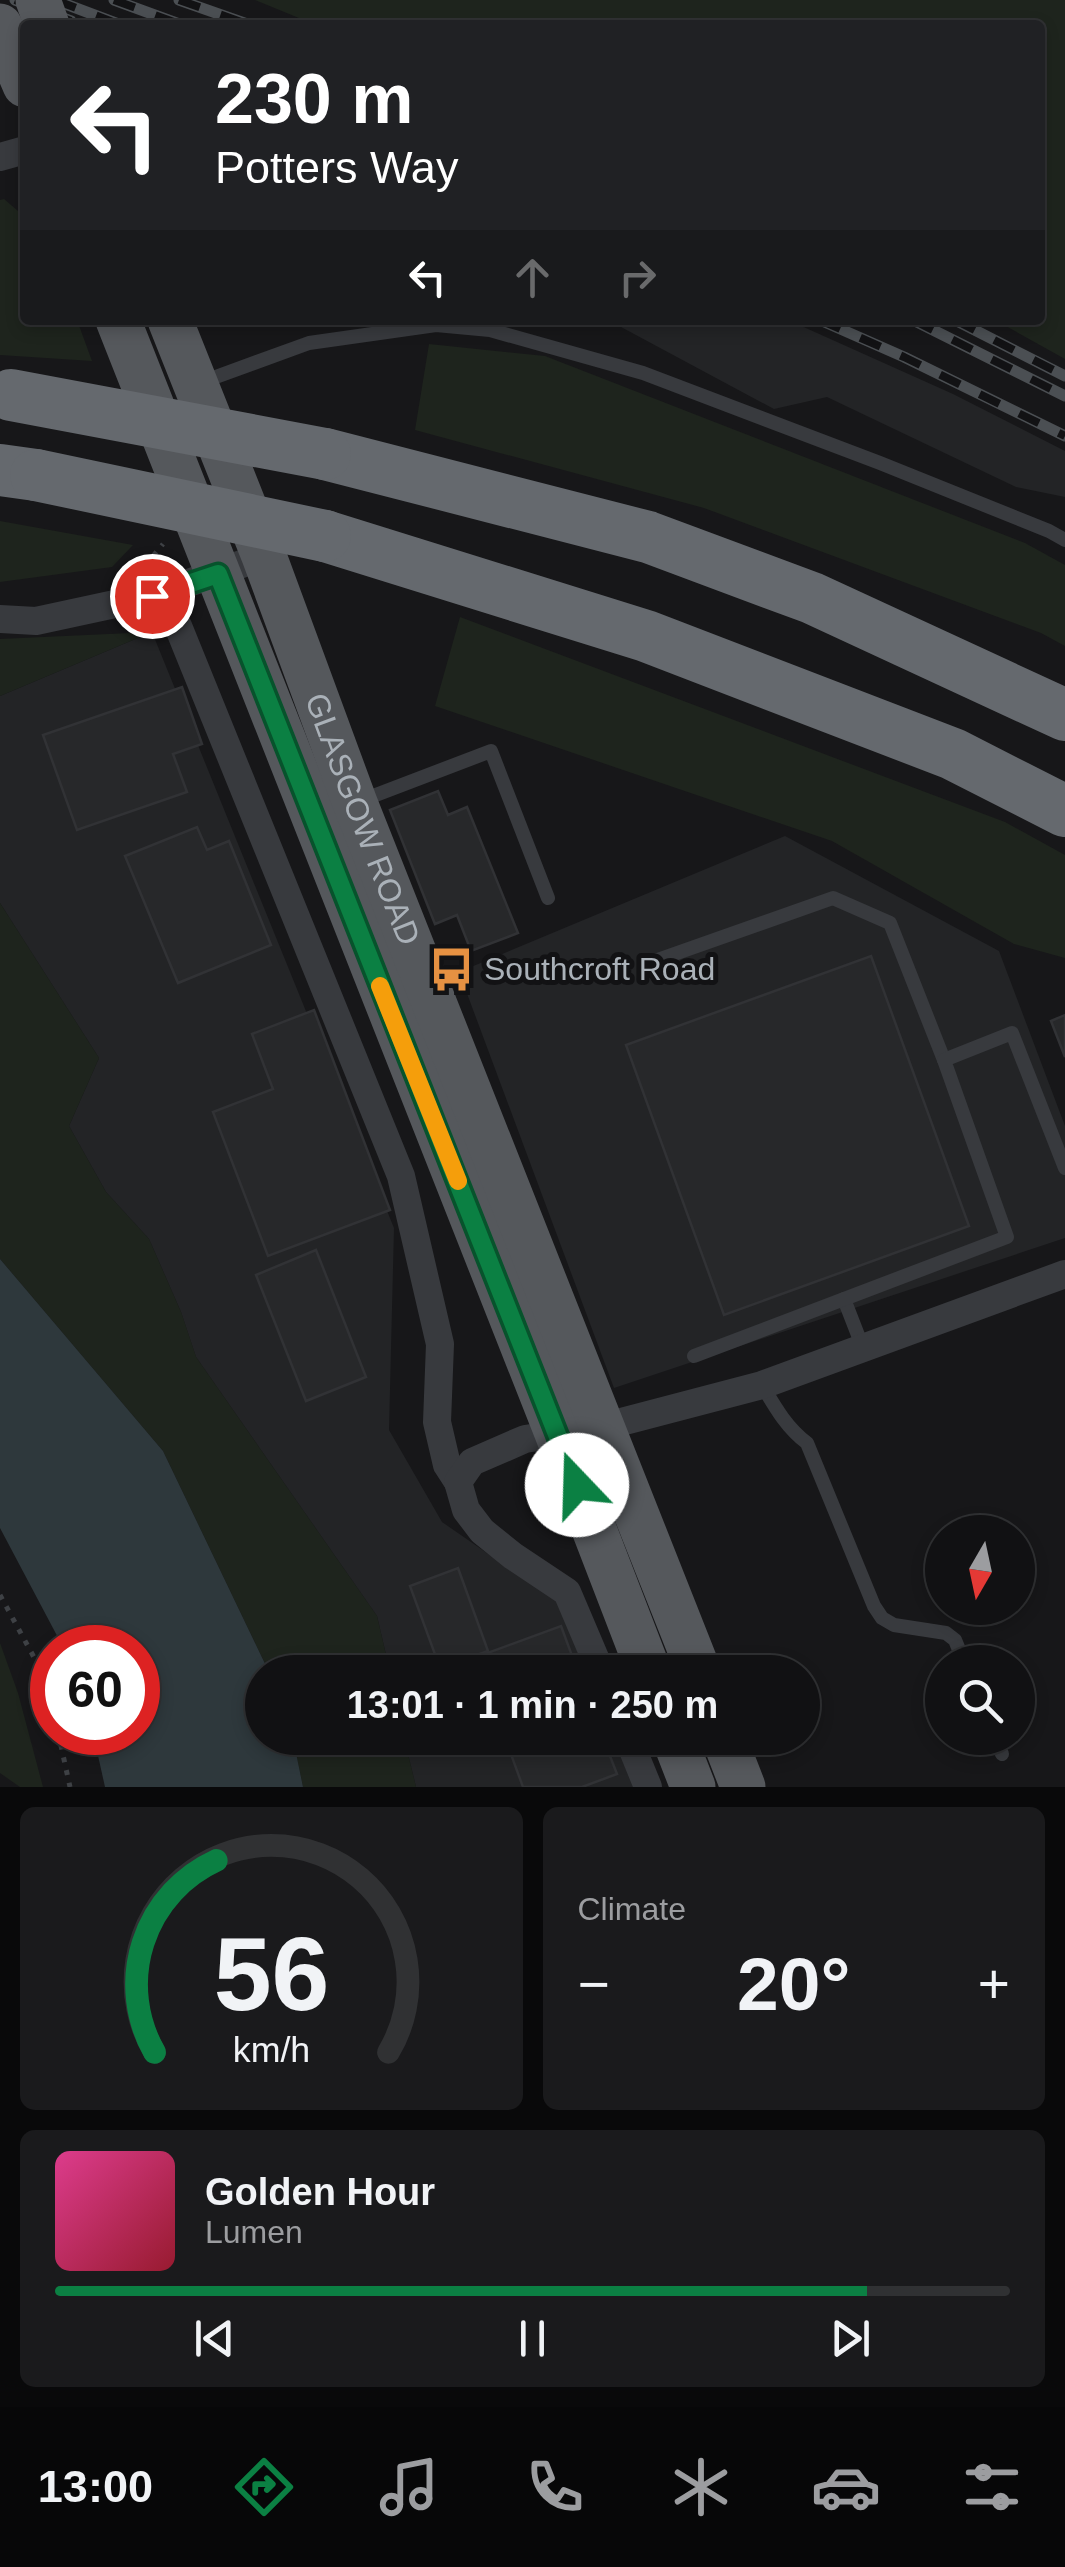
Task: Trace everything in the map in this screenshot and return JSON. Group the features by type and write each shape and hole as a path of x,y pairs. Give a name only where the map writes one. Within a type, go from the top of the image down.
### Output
{"highway":[{"path":"6,394 324,454 648,537 812,598 1065,715"},
{"path":"18,473 325,536 646,636 953,754 1065,810"}],"main road":[{"name":"GLASGOW ROAD","path":"120,325 642,1655"},
{"name":"GLASGOW ROAD","path":"172,325 264,556 355,804 691,1655"},
{"path":"681,1755 693,1787"},
{"path":"731,1755 744,1787"}],"street":[{"path":"0,619 36,621 152,596 264,556"},
{"path":"178,626 401,1176 440,1344 437,1422 446,1464 458,1482 466,1510 482,1532 568,1592 594,1655"},
{"path":"458,1482 472,1462 524,1439 602,1426 762,1385 1065,1274"},
{"path":"635,1755 648,1787"}],"lane":[{"path":"196,384 309,344 436,325 490,330 642,373 880,462 1065,540"},
{"path":"355,804 491,751 548,898"},
{"path":"646,964 833,898 890,923 1007,1237 694,1356"},
{"path":"944,1060 1012,1032 1065,1168"},
{"path":"844,1299 862,1348"},
{"path":"762,1385 780,1417 806,1443 882,1618 894,1626 946,1633 957,1645"}],"path":[{"path":"0,1596 30,1650"},
{"path":"63,1755 70,1787"}],"shaded area":[{"path":"255,0 1065,0 1065,359 1004,325 1045,325 1045,20 304,20"},
{"path":"0,200 20,213 20,325 79,325 92,361 0,355"},
{"path":"617,325 799,325 953,394 1065,451 1065,497 1016,487 827,397 774,409"},
{"path":"429,344 545,356 1025,543 1065,565 1065,646 1041,633 704,508 415,430"},
{"path":"0,521 133,545 112,567 0,582"},
{"path":"460,617 1005,822 1065,855 1065,958 1014,944 832,841 435,706"},
{"path":"152,632 394,1228 389,1430 442,1522 558,1602 582,1655 386,1655 377,1616 196,1357 149,1239 106,1192 69,1126 99,1058 0,903 0,696"},
{"path":"152,632 0,696 0,639"},
{"path":"785,836 999,951 1065,1126 1065,1238 614,1388 459,972"},
{"path":"0,903 99,1058 69,1126 106,1192 149,1239 196,1357 377,1616 386,1655 261,1655 163,1451 0,1259"},
{"path":"0,1259 163,1451 261,1655 245,1655 245,1755 296,1755 303,1787 105,1787 98,1755 160,1755 160,1625 51,1625 0,1528"},
{"path":"0,1643 18,1693 30,1738 30,1755 34,1755 43,1787 20,1787 0,1773"},
{"path":"296,1755 408,1755 416,1787 303,1787"},
{"path":"408,1755 627,1755 642,1787 416,1787"}],"building":[{"path":"182,687 202,744 173,754 187,792 77,830 43,735"},
{"path":"438,791 448,815 467,807 518,933 471,951 457,915 435,924 390,810"},
{"path":"197,827 207,850 229,841 271,945 178,983 125,856"},
{"path":"871,956 969,1226 724,1315 626,1045"},
{"path":"314,1010 390,1210 268,1256 213,1112 273,1089 252,1034"},
{"path":"1065,1015 1065,1057 1051,1021"},
{"path":"316,1250 366,1377 306,1401 256,1275"},
{"path":"458,1568 488,1651 477,1655 435,1655 410,1586"},
{"path":"561,1626 572,1655 482,1655"},
{"path":"511,1755 610,1755 617,1774 582,1787 523,1787"}],"railway":[{"path":"15,0 68,20"},
{"path":"55,0 108,20"},
{"path":"114,0 168,20"},
{"path":"179,0 236,20"},
{"path":"831,325 1065,436"},
{"path":"923,325 1065,396"},
{"path":"965,325 1065,376"}],"slow traffic":[{"path":"380,986 458,1181"}],"place":[{"name":"Southcroft Road","path":"451,969"}],"route":[{"path":"152,596 218,574 577,1485"}]}
